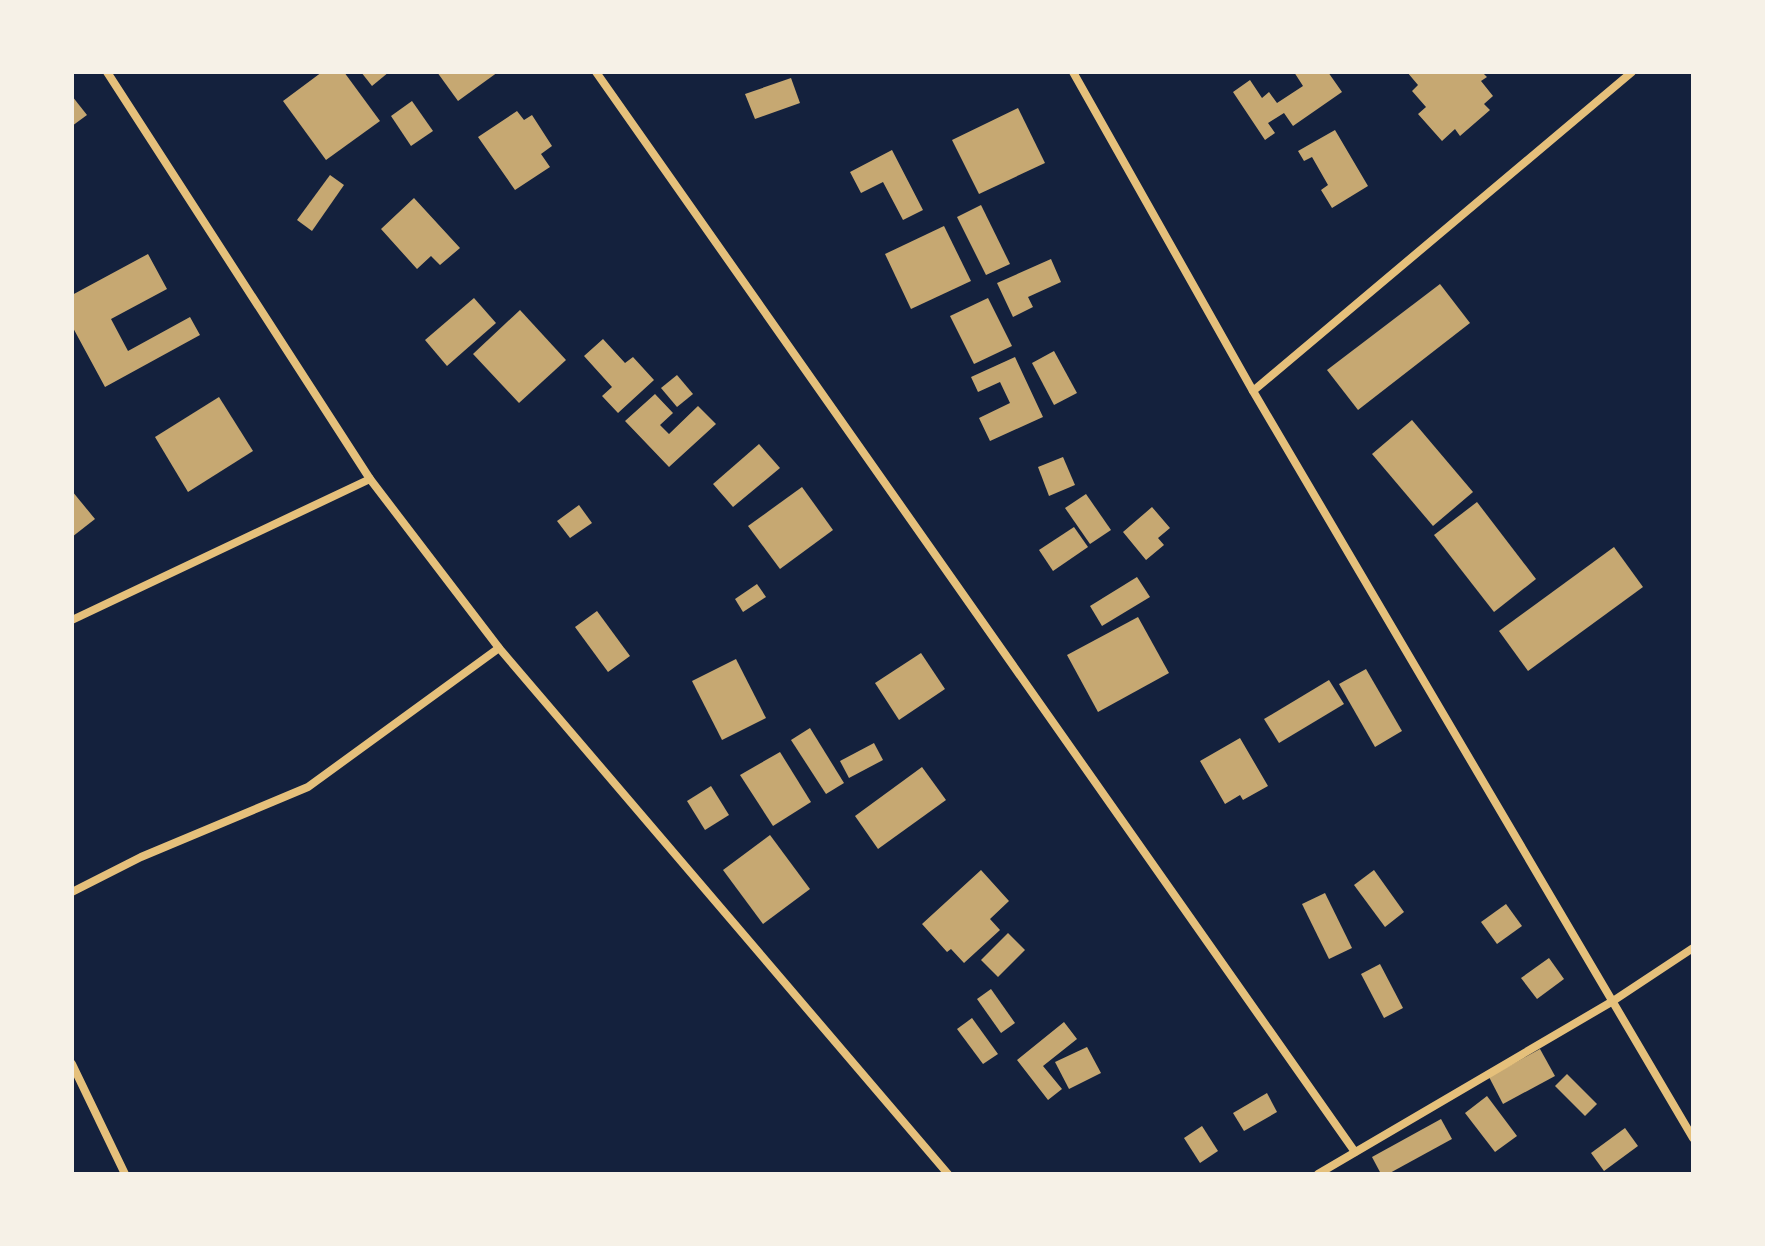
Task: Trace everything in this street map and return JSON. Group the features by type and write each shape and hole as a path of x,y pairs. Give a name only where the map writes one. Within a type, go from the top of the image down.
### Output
{"street":[{"path":"107,72 370,479 499,648 948,1174"},
{"path":"596,72 1355,1152"},
{"path":"1073,72 1253,391 1693,1138"},
{"path":"1253,391 1632,72"},
{"path":"72,620 370,479"},
{"path":"72,892 141,857 308,787 499,648"},
{"path":"1318,1174 1613,1001 1693,948"},
{"path":"72,1064 125,1174"}],"building":[{"path":"322,72 344,72 380,121 326,160 283,101"},
{"path":"361,72 389,72 372,86"},
{"path":"437,72 498,72 458,101"},
{"path":"1294,72 1328,72 1342,92 1293,126 1284,113 1268,123 1275,133 1265,140 1233,92 1250,80 1262,98 1269,92 1277,103 1303,86"},
{"path":"1407,72 1482,72 1487,77 1481,81 1493,96 1484,104 1490,110 1460,136 1455,129 1442,141 1418,114 1426,107 1412,91 1418,85"},
{"path":"791,78 800,103 755,119 745,94"},
{"path":"72,96 87,115 72,126"},
{"path":"412,101 433,131 411,146 391,116"},
{"path":"1018,108 1045,163 979,194 952,140"},
{"path":"517,111 524,120 532,115 552,146 541,154 550,167 515,190 478,137"},
{"path":"1335,130 1368,186 1332,208 1321,190 1328,185 1312,157 1304,161 1298,151"},
{"path":"892,150 923,210 903,220 883,182 861,193 850,172"},
{"path":"330,175 344,185 312,231 297,220"},
{"path":"414,198 460,248 440,265 431,256 417,269 381,229"},
{"path":"981,205 1010,264 986,275 957,217"},
{"path":"944,226 971,281 911,309 885,254"},
{"path":"148,254 167,289 111,319 128,351 190,317 200,335 105,387 72,326 72,295"},
{"path":"1051,259 1061,282 1028,297 1033,307 1013,317 997,283"},
{"path":"1440,284 1470,323 1358,410 1327,370"},
{"path":"474,298 496,323 447,366 425,340"},
{"path":"988,298 1012,346 974,364 950,316"},
{"path":"520,310 566,360 519,403 473,354"},
{"path":"603,339 625,363 633,357 654,380 618,413 602,396 612,387 584,356"},
{"path":"1054,351 1077,393 1054,405 1032,363"},
{"path":"1015,357 1043,417 990,441 979,418 1010,403 1000,382 978,392 971,377"},
{"path":"677,375 693,394 677,407 661,388"},
{"path":"655,394 673,413 660,425 669,434 698,406 716,424 669,467 625,421"},
{"path":"219,397 253,451 188,492 155,437"},
{"path":"1412,420 1473,492 1433,526 1372,454"},
{"path":"759,444 780,468 733,507 713,484"},
{"path":"1063,457 1075,485 1049,496 1038,467"},
{"path":"802,487 833,530 780,569 748,526"},
{"path":"72,491 95,519 72,537"},
{"path":"1086,494 1111,530 1090,544 1065,508"},
{"path":"1477,502 1536,579 1494,612 1434,535"},
{"path":"579,505 592,523 570,538 557,521"},
{"path":"1152,507 1170,528 1158,538 1164,545 1146,560 1123,532"},
{"path":"1074,527 1088,547 1053,571 1039,550"},
{"path":"1614,547 1643,587 1528,671 1499,631"},
{"path":"1137,577 1150,597 1102,626 1090,606"},
{"path":"757,584 766,597 743,612 735,599"},
{"path":"597,611 630,656 608,672 575,627"},
{"path":"1138,617 1169,673 1098,712 1067,655"},
{"path":"921,653 945,689 899,720 875,683"},
{"path":"736,659 766,718 722,740 692,681"},
{"path":"1366,669 1402,731 1375,747 1339,684"},
{"path":"1329,680 1344,704 1279,743 1264,719"},
{"path":"810,728 844,783 826,794 791,740"},
{"path":"1240,738 1268,786 1243,800 1240,795 1225,804 1200,761"},
{"path":"874,743 883,760 849,778 840,761"},
{"path":"780,752 811,802 773,826 740,775"},
{"path":"922,767 946,800 878,849 855,816"},
{"path":"711,786 729,815 705,830 687,801"},
{"path":"770,835 810,889 763,924 723,870"},
{"path":"981,870 1009,901 990,919 1000,930 964,963 951,949 947,952 922,924"},
{"path":"1374,870 1404,912 1385,927 1354,885"},
{"path":"1325,893 1352,948 1329,959 1302,904"},
{"path":"1506,904 1522,926 1497,944 1481,922"},
{"path":"1008,933 1025,950 998,977 981,960"},
{"path":"1549,958 1564,979 1537,999 1521,978"},
{"path":"1380,964 1403,1008 1384,1018 1361,974"},
{"path":"991,989 1015,1023 1001,1033 977,999"},
{"path":"972,1018 998,1054 983,1064 957,1029"},
{"path":"1064,1022 1077,1039 1043,1066 1062,1089 1048,1100 1017,1060"},
{"path":"1087,1047 1101,1073 1069,1089 1055,1062"},
{"path":"1540,1049 1555,1076 1503,1104 1489,1077"},
{"path":"1567,1074 1597,1104 1585,1116 1555,1086"},
{"path":"1267,1093 1277,1112 1244,1131 1233,1113"},
{"path":"1487,1096 1517,1136 1495,1152 1465,1113"},
{"path":"1441,1119 1452,1139 1388,1174 1381,1174 1372,1157"},
{"path":"1202,1126 1218,1151 1200,1163 1184,1138"},
{"path":"1625,1128 1638,1146 1604,1171 1591,1153"}]}
